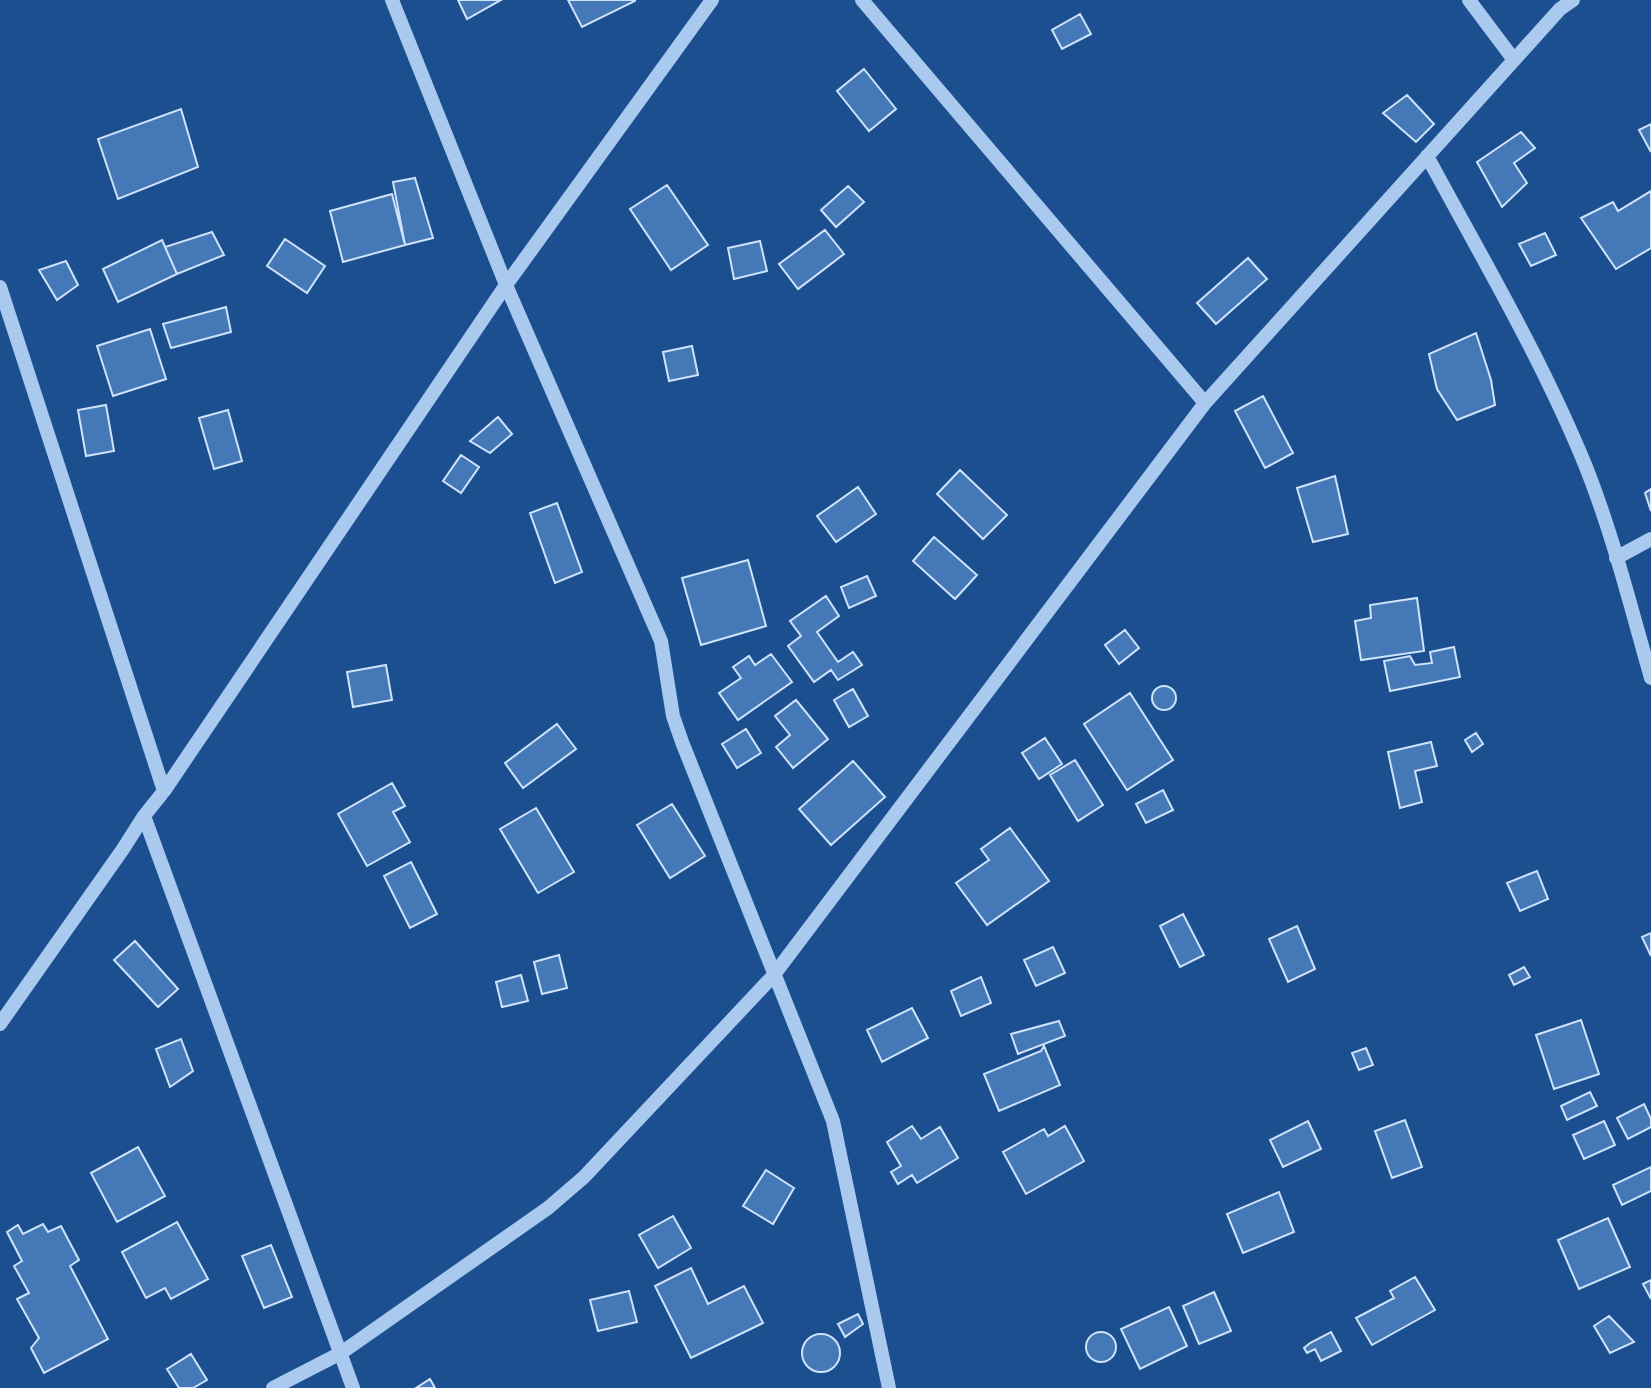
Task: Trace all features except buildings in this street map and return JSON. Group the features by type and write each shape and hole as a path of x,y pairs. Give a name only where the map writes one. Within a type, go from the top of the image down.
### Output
{"street":[{"path":"392,0 506,285 661,641 673,716 773,976 833,1121 889,1388"},
{"path":"0,1024 164,791 506,285 712,0"},
{"path":"862,0 1205,403"},
{"path":"1469,0 1514,60"},
{"path":"273,1388 341,1353 548,1208 572,1187 773,976 1205,403 1560,9 1573,0"},
{"path":"1427,156 1543,372 1586,468 1651,678"},
{"path":"0,287 164,791"},
{"path":"1616,558 1651,539"},
{"path":"144,816 353,1388"}]}
